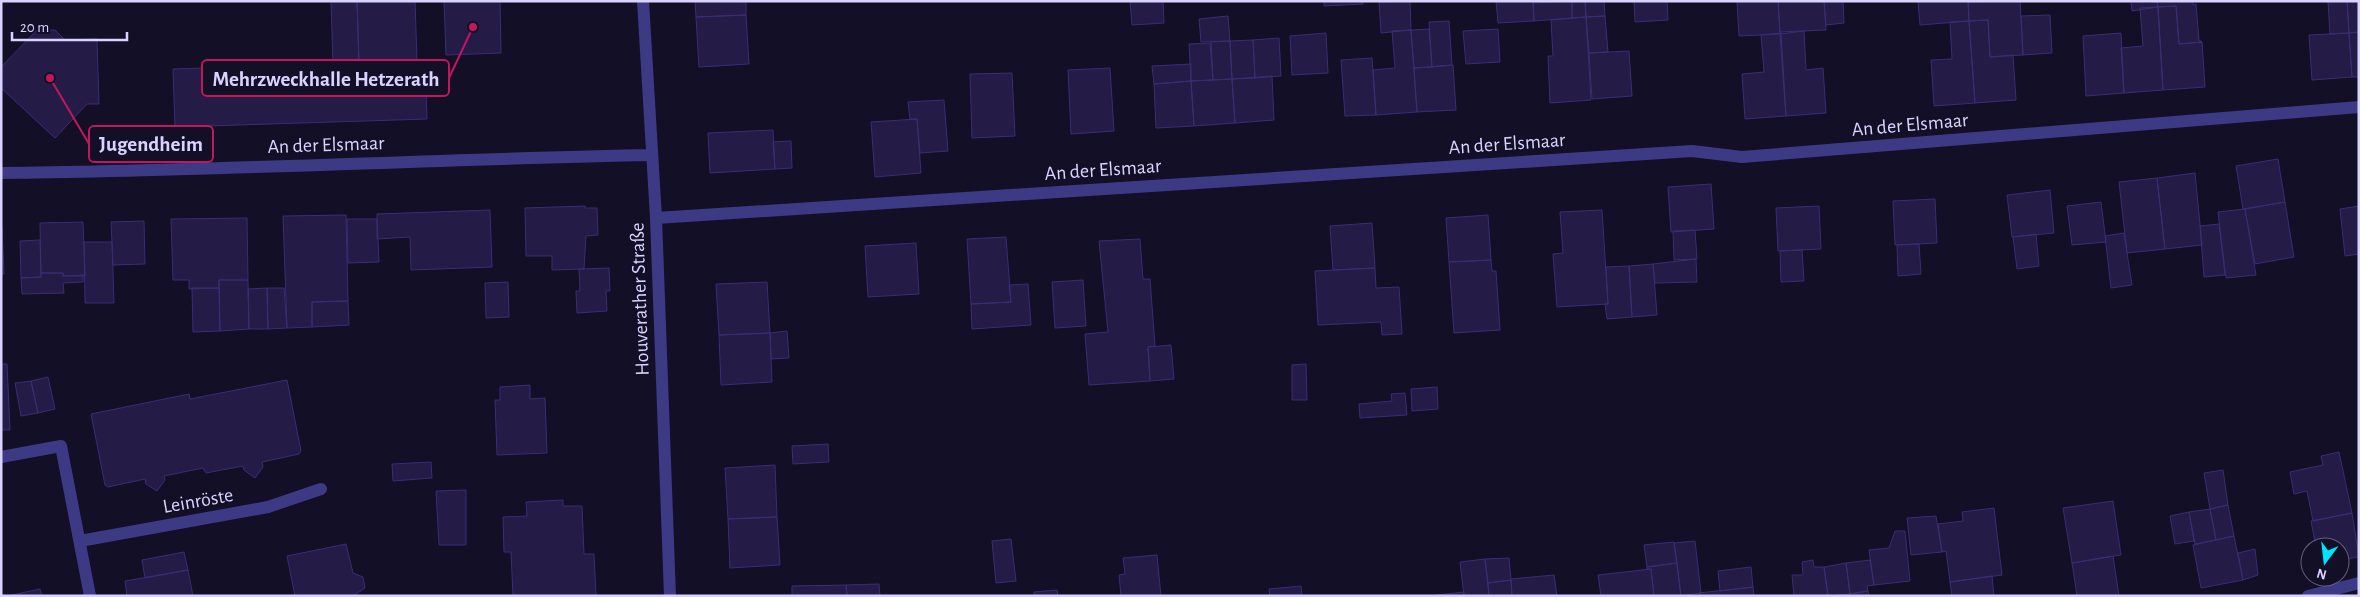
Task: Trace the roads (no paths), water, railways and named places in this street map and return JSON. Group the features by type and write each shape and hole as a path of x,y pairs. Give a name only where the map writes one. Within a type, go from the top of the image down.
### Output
{"street":[{"name":"Houverather Straße","path":"643,1 656,218 670,596"},
{"name":"An der Elsmaar","path":"656,218 1692,151 1742,158 2359,107"},
{"name":"An der Elsmaar","path":"1,173 118,172 490,158 652,155"},
{"path":"1,457 61,446 90,596"},
{"name":"Leinröste","path":"80,542 268,507 321,489"},
{"path":"2308,596 2359,583"}],"place":[{"name":"Mehrzweckhalle Hetzerath","path":"473,27"},
{"name":"Jugendheim","path":"50,78"}]}
